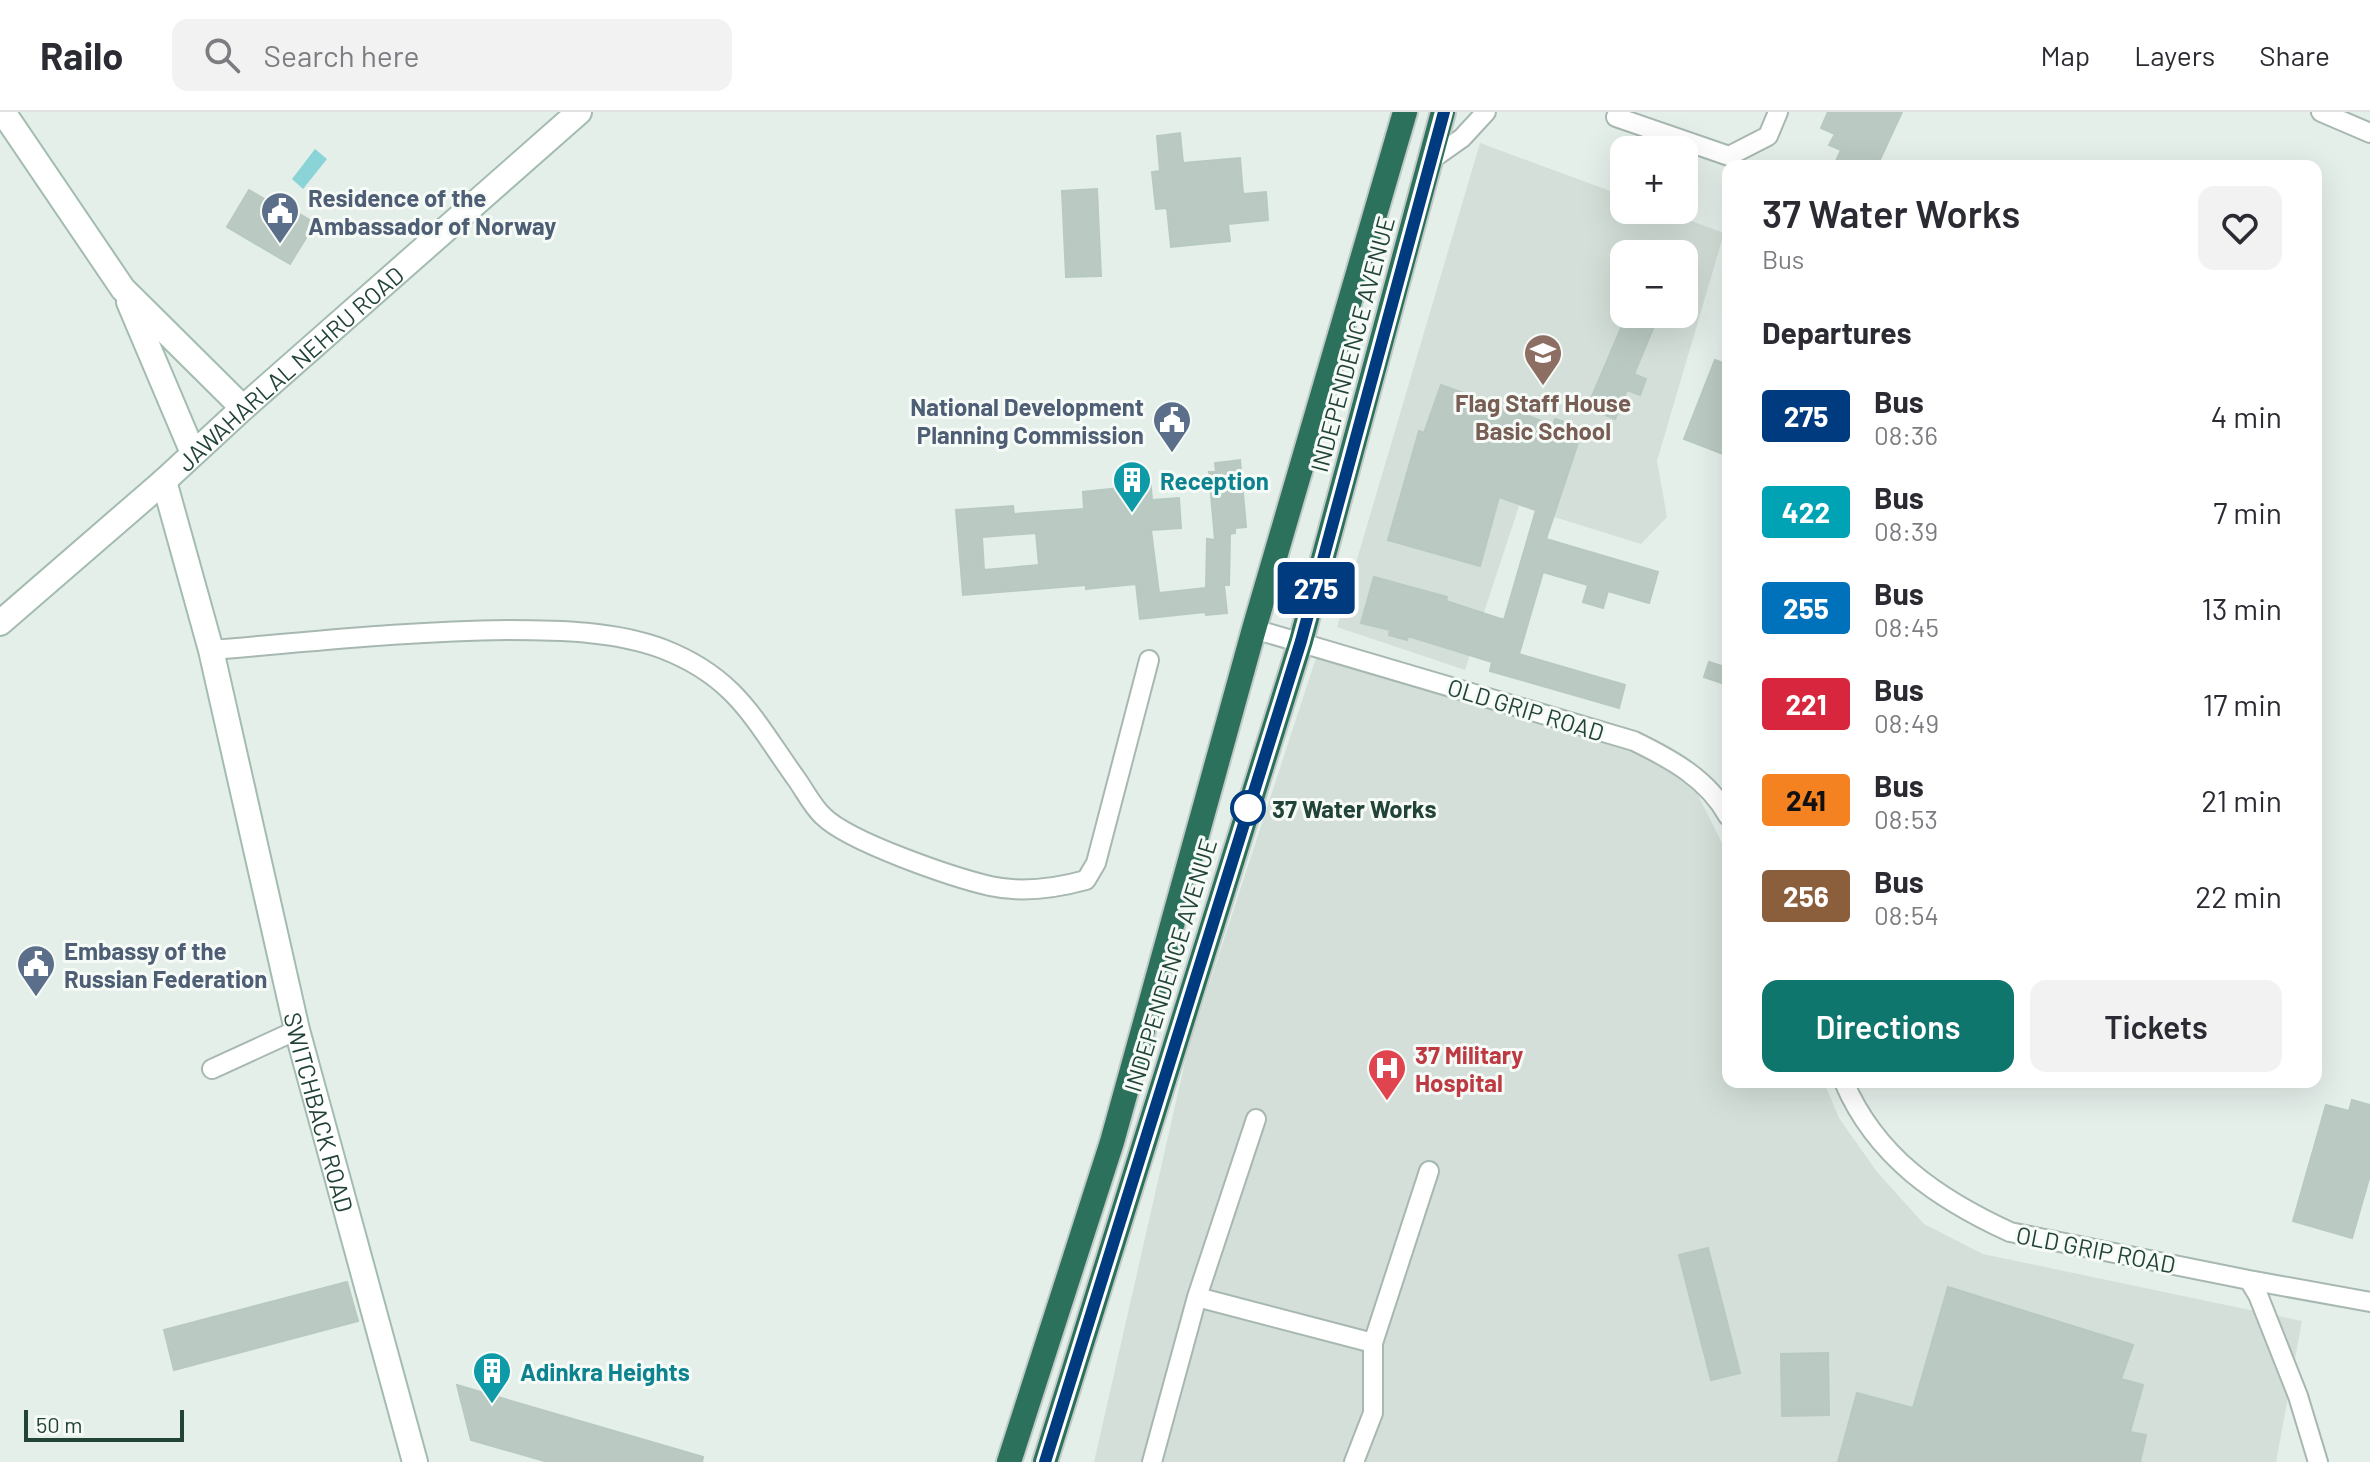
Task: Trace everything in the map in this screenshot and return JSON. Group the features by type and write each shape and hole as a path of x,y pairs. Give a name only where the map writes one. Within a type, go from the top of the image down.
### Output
{"highway":[{"name":"INDEPENDENCE AVENUE","path":"1009,1462 1112,1142 1254,629 1405,112"},
{"name":"INDEPENDENCE AVENUE","path":"1045,1462 1301,641 1443,112"}],"street":[{"path":"3,112 123,289 193,453"},
{"name":"JAWAHARLAL NEHRU ROAD","path":"0,623 579,112"},
{"path":"1428,162 1462,138 1486,112"},
{"path":"1616,117 1729,156 1768,136 1778,112"},
{"path":"2321,112 2370,133"},
{"path":"123,289 243,408"},
{"name":"SWITCHBACK ROAD","path":"164,481 211,650 297,1030 415,1462"},
{"name":"OLD GRIP ROAD","path":"1254,629 1634,741 1671,759 1696,778 1722,805"},
{"path":"211,650 444,630 542,630 613,636 661,648 721,680 752,713 823,816 850,835 907,859 992,886 1031,889 1066,886 1086,880 1096,863 1149,660"},
{"path":"212,1069 297,1030"},
{"name":"OLD GRIP ROAD","path":"1846,1088 1871,1132 1920,1179 1944,1198 2010,1232 2254,1287 2370,1302"},
{"path":"1152,1462 1197,1297 1256,1119"},
{"path":"1354,1462 1373,1413 1373,1343 1429,1171"},
{"path":"2254,1287 2298,1396 2318,1462"},
{"path":"1197,1297 1373,1343"}],"shaded area":[{"name":"Flag Staff House Basic School","path":"1480,143 1610,191 1610,224 1698,223 1722,232 1698,321 1698,240 1610,240 1610,328 1696,328 1657,461 1667,517 1641,544 1519,506 1465,670 1337,627"},
{"name":"37 Military Hospital","path":"1318,652 1635,748 1692,783 1722,843 1722,1088 1826,1088 1839,1118 1877,1172 1924,1224 1983,1254 2302,1321 2276,1462 1094,1462 1188,1049"}],"water":[{"path":"315,149 327,159 303,189 292,179"}],"building":[{"path":"1828,112 1902,112 1880,160 1836,160 1841,150 1829,145 1835,134 1821,128"},
{"path":"1180,133 1183,163 1240,158 1243,194 1266,192 1268,220 1228,224 1230,241 1171,247 1167,208 1156,209 1152,172 1160,171 1157,136"},
{"path":"1097,189 1101,276 1066,277 1062,191"},
{"name":"Residence of the Ambassador of Norway","path":"249,190 293,216 296,212 315,223 290,264 227,227"},
{"path":"1621,328 1653,328 1634,374 1646,379 1640,395 1627,390 1615,419 1587,408"},
{"path":"1715,360 1722,363 1722,454 1684,439"},
{"path":"1441,385 1553,425 1555,419 1583,428 1546,539 1658,572 1649,603 1608,591 1603,608 1583,602 1588,585 1543,572 1519,654 1625,685 1619,708 1490,671 1492,662 1408,636 1407,640 1389,635 1390,630 1361,623 1374,577 1447,597 1446,601 1504,620 1536,510 1499,497 1480,566 1388,540 1419,431 1424,433"},
{"path":"1240,460 1246,527 1235,528 1235,533 1230,534 1229,585 1224,585 1227,613 1206,615 1205,612 1140,619 1136,584 963,595 956,510 1013,506 1014,514 1084,509 1083,492 1120,488 1119,480 1150,477 1152,500 1179,498 1181,528 1151,530 1159,593 1206,588 1207,539 1215,540 1209,472 1216,472 1215,463","holes":["1036,533 1039,565 984,570 982,537"]},
{"path":"1709,662 1722,666 1722,683 1704,677"},
{"path":"2352,1100 2370,1105 2370,1175 2352,1238 2293,1221 2326,1105 2349,1111"},
{"path":"1708,1248 1740,1373 1711,1380 1679,1255"},
{"path":"347,1282 358,1321 174,1370 164,1330"},
{"path":"1948,1287 2133,1345 2121,1379 2143,1385 2130,1432 2146,1435 2140,1462 1838,1462 1857,1393 1913,1408"},
{"path":"1828,1353 1829,1415 1782,1416 1781,1354"},
{"name":"Adinkra Heights","path":"457,1385 703,1457 702,1462 548,1462 471,1440"}],"bus line":[{"name":"275","path":"1045,1462 1301,641 1444,112"}],"place":[{"name":"Residence of the Ambassador of Norway","path":"280,245"},
{"name":"Flag Staff House Basic School","path":"1543,387"},
{"name":"National Development Planning Commission","path":"1172,454"},
{"name":"Reception","path":"1132,514"},
{"name":"37 Water Works","path":"1248,808"},
{"name":"Embassy of the Russian Federation","path":"36,998"},
{"name":"37 Military Hospital","path":"1387,1102"},
{"name":"Adinkra Heights","path":"492,1405"}]}
